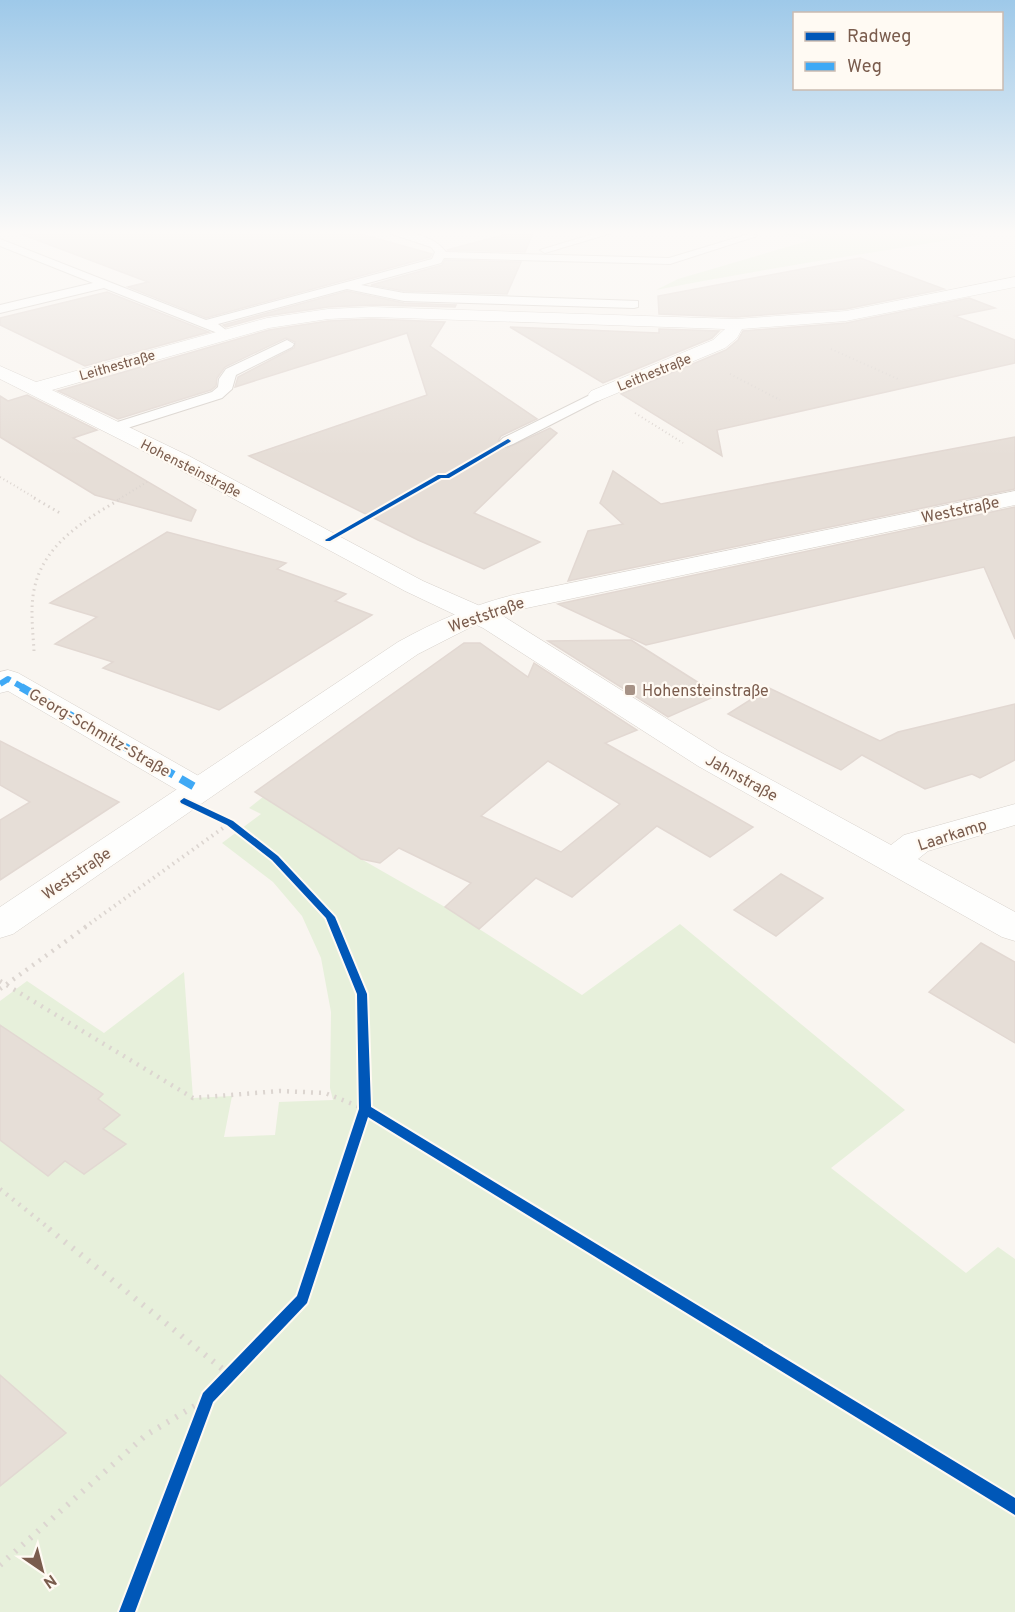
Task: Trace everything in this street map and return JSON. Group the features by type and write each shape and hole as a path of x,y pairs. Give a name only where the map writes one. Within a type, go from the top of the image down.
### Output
{"street":[{"name":"Leithestraße","path":"34,389 228,333 278,321 328,314 372,312 735,324 774,323 846,316 895,306"},
{"name":"Leithestraße","path":"600,394 719,345 731,334 735,324"},
{"name":"Hohensteinstraße","path":"0,372 181,461 414,586 477,614"},
{"name":"Weststraße","path":"0,925 408,648 447,626 477,614 548,596 1015,498"},
{"name":"Jahnstraße","path":"477,614 710,759 1015,928"},
{"name":"Georg-Schmitz-Straße","path":"4,681 200,790"},
{"name":"Laarkamp","path":"893,861 916,843 1015,814"}],"lane":[{"path":"162,306 228,333"},
{"path":"206,324 270,306"},
{"path":"113,428 217,395 225,389 226,379 231,372 287,344"},
{"path":"508,441 600,394"}],"path":[{"path":"774,323 898,380"},
{"path":"695,356 780,400"},
{"path":"600,394 682,443"},
{"path":"4,681 31,663 34,653 32,610 34,588 51,549 82,522 181,461"},
{"path":"0,477 60,513"},
{"path":"0,989 230,823"},
{"path":"0,981 193,1098 280,1091 325,1093 365,1109"},
{"path":"0,1190 230,1375"},
{"path":"0,1565 146,1435 208,1398"}],"green space":[{"path":"263,797 361,859 445,907 582,995 680,924 905,1110 831,1168 966,1273 998,1247 1015,1259 1015,1612 0,1612 0,1001 27,981 104,1033 184,972 193,1098 232,1096 224,1137 275,1135 279,1102 333,1100 330,1088 331,1012 321,958 302,916 273,882 222,843 261,814 249,808"}],"building":[{"path":"48,306 143,306 209,332 85,366 0,325 0,318"},
{"path":"176,306 249,306 206,318"},
{"path":"291,306 345,306 266,316 226,327 223,325"},
{"path":"659,306 860,306 736,317 659,314"},
{"path":"929,306 990,306 995,308 955,316 1015,340 1015,363 717,430 722,456 621,394 726,350 738,340 743,331 846,323"},
{"path":"372,319 445,322 430,346 537,419 501,436 498,441 507,448 550,428 557,433 474,513 540,542 484,569 418,540 249,456 427,395 407,333 235,387 238,377 294,348 295,342 286,338 225,367 217,378 216,386 211,390 118,419 58,391 269,330 328,321"},
{"path":"510,327 659,333 659,329 719,331 712,338 603,383"},
{"path":"27,395 97,430 73,438 196,510 191,521 95,495 0,437 0,396 8,401"},
{"path":"1015,437 1015,489 568,581 588,531 623,524 600,503 613,471 661,504"},
{"path":"1015,507 1015,639 984,567 646,645 558,604"},
{"path":"167,532 286,563 277,569 346,594 335,601 372,615 219,710 103,668 113,662 55,644 97,617 50,603"},
{"path":"631,640 718,695 668,717 548,641"},
{"path":"464,643 480,643 528,677 534,663 637,730 605,743 753,827 710,857 657,826 572,897 536,878 479,929 445,907 471,883 399,848 380,863 361,859 255,792","holes":["548,761 620,804 561,852 481,816"]},
{"path":"769,688 880,741 898,732 1015,704 1015,760 980,778 972,774 925,789 862,755 841,770 728,714"},
{"path":"0,741 119,802 0,880 0,820 30,802 0,785"},
{"path":"781,874 823,898 776,936 734,910"},
{"path":"981,943 1015,962 1015,1043 929,992"},
{"path":"0,1025 103,1094 98,1099 120,1115 103,1129 126,1144 84,1174 65,1161 48,1176 0,1140"},
{"path":"0,1375 66,1433 0,1486"}],"marked path":[{"path":"0,684 8,679 200,790"}],"cycle path":[{"path":"328,540 440,476 447,477 508,441"},
{"path":"184,801 230,823 275,858 330,917 362,994 365,1109 1015,1507"},
{"path":"127,1612 208,1398 302,1299 365,1109"}],"place":[{"name":"Hohensteinstraße","path":"630,690"}]}
